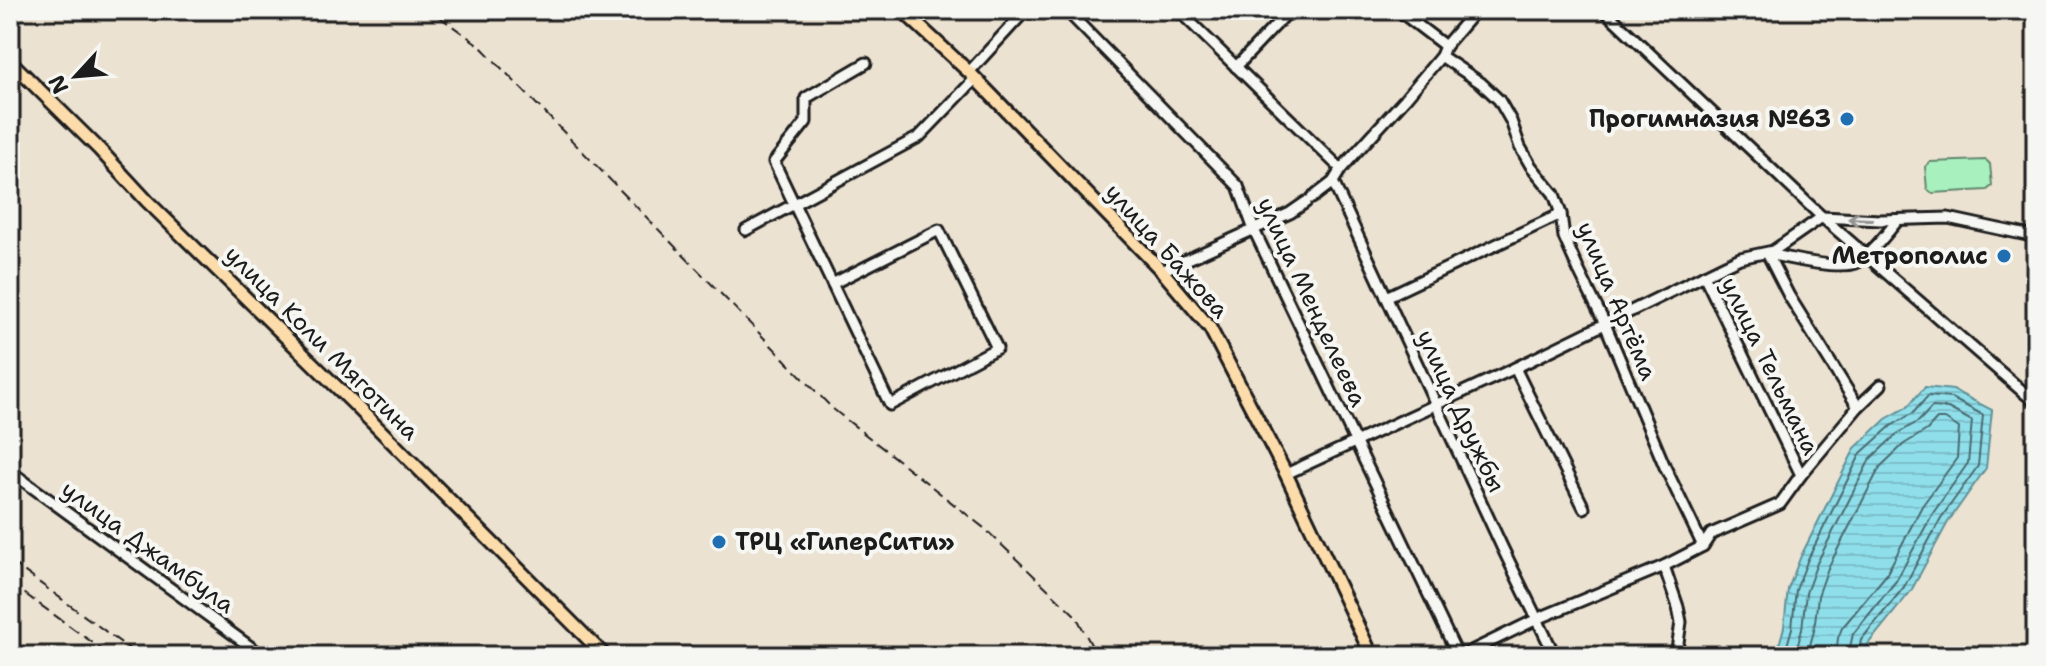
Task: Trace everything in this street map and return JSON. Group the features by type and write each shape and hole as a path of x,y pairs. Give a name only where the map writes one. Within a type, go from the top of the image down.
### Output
{"main road":[{"name":"улица Бажова","path":"902,10 972,76 1162,271 1210,328 1286,474 1372,656"},
{"name":"улица Коли Мяготина","path":"10,61 605,656"}],"street":[{"path":"746,230 919,137 1026,10"},
{"name":"улица Менделеева","path":"1066,10 1238,186 1254,230 1460,656"},
{"path":"1178,10 1341,169"},
{"path":"1236,67 1290,10"},
{"name":"улица Артёма","path":"1398,10 1499,100 1531,166 1554,194 1564,237 1703,546"},
{"path":"1162,271 1290,213 1333,182 1476,10"},
{"path":"1604,10 1822,217 2036,403"},
{"path":"832,284 939,230 997,348 890,405 832,284 774,162 806,122 806,98 866,63"},
{"name":"улица Дружбы","path":"1333,182 1555,656"},
{"path":"1386,297 1561,214"},
{"path":"1286,474 1515,368 1740,258 1780,247 1822,217 1948,218 2036,237"},
{"path":"1767,253 1843,266 1854,264 1898,220"},
{"path":"1767,253 1789,296 1858,407"},
{"name":"улица Тельмана","path":"1704,275 1801,475"},
{"path":"1515,368 1584,508"},
{"path":"1460,656 1537,619 1664,566 1703,546 1711,534 1780,504 1858,407 1881,385"},
{"name":"улица Джамбула","path":"10,471 263,656"},
{"path":"1664,566 1681,622 1676,656"}],"green space":[{"path":"1986,160 1990,164 1992,186 1987,190 1932,193 1927,189 1925,167 1930,162"}],"water":[{"path":"1925,387 1953,390 1992,410 1986,468 1948,522 1911,591 1868,644 1865,656 1776,656 1784,627 1788,589 1801,556 1855,448 1886,419 1907,407"}],"railway":[{"path":"421,10 441,18 479,45 833,409 984,528 1076,616 1097,656"},
{"path":"10,561 139,656"},
{"path":"10,583 111,656"}],"place":[{"name":"Прогимназия №63","path":"1847,119"},
{"name":"Метрополис","path":"2004,256"},
{"name":"ТРЦ «ГиперСити»","path":"719,542"}]}
